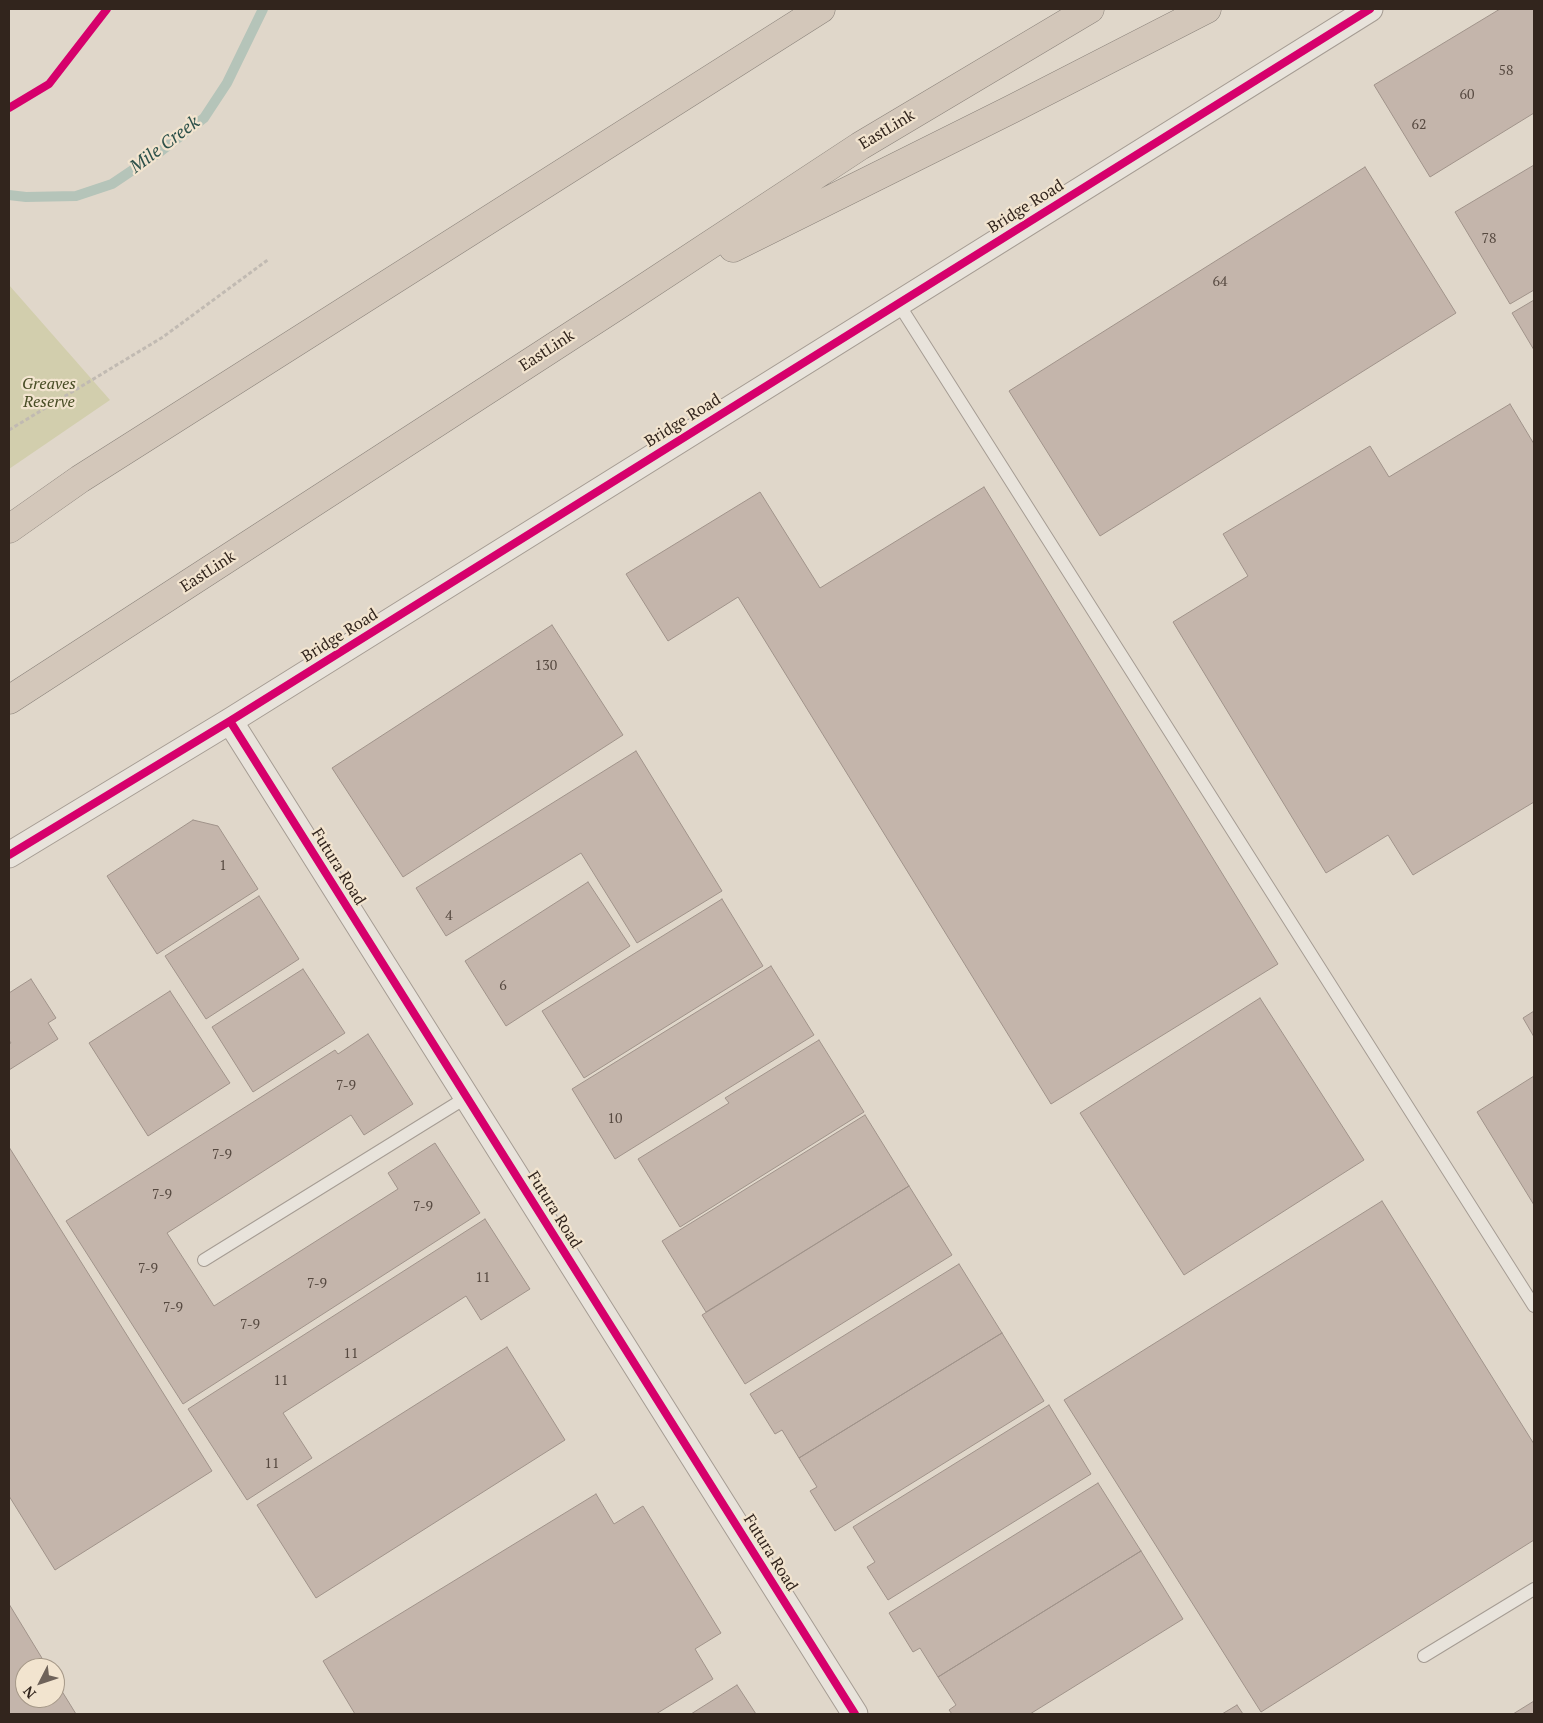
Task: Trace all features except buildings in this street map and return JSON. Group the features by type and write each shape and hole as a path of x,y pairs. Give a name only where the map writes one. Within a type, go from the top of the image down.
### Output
{"highway":[{"path":"759,48 805,9"},
{"path":"9,529 88,474 821,9"},
{"name":"EastLink","path":"9,700 860,146 1090,9"},
{"path":"620,304 1207,9"}],"street":[{"name":"Bridge Road","path":"9,855 230,721 1370,9"},
{"name":"Futura Road","path":"230,721 855,1714"}],"lane":[{"path":"898,303 1534,1306"},
{"path":"204,1260 467,1097"},
{"path":"1424,1656 1534,1589"}],"path":[{"path":"9,430 162,336 269,259"}],"green space":[{"name":"Greaves Reserve","path":"9,285 110,400 9,469"}],"waterway":[{"name":"Mile Creek","path":"9,195 26,197 76,196 112,184 161,151 204,118 227,83 263,9"}],"cycle path":[{"path":"9,108 49,84 107,9"},
{"path":"9,855 230,721 1370,9"},
{"path":"230,721 855,1714"}]}
